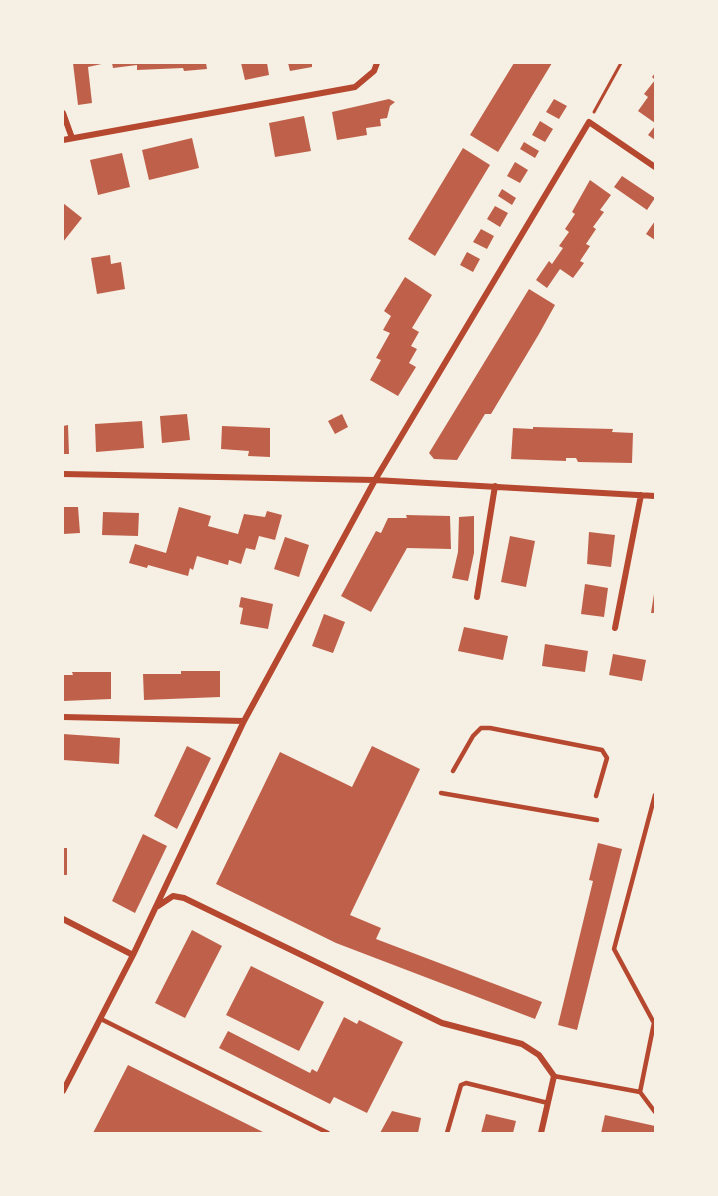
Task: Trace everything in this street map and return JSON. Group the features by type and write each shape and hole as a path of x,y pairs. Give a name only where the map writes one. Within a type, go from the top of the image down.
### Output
{"street":[{"path":"63,140 355,87 375,71 377,63"},
{"path":"63,113 72,138"},
{"path":"63,1090 133,954 244,721 375,480 589,122 655,166"},
{"path":"63,474 375,480 655,496"},
{"path":"477,597 495,486"},
{"path":"615,628 641,495"},
{"path":"63,717 244,721"},
{"path":"155,909 173,896 184,898 442,1023 522,1044 539,1055 554,1076 541,1133"},
{"path":"63,920 133,954"}],"lane":[{"path":"453,771 473,736 481,728 490,728 602,750 607,758 596,796"},
{"path":"441,793 597,820"},
{"path":"640,1092 654,1023 614,949 655,795"},
{"path":"101,1019 328,1133"},
{"path":"554,1076 640,1092 655,1112"},
{"path":"447,1133 461,1085 466,1083 548,1103"}],"path":[{"path":"589,122 621,63"}],"building":[{"path":"73,63 106,63 88,67 92,103 78,105"},
{"path":"112,63 206,63 207,69 137,70 137,65 113,68"},
{"path":"241,63 267,63 269,75 245,80"},
{"path":"288,63 312,63 312,67 290,71"},
{"path":"514,63 552,63 498,152 470,135"},
{"path":"655,80 655,123 638,111 648,97 644,94"},
{"path":"389,99 395,102 390,106 387,118 380,119 381,126 366,128 367,135 337,140 332,112"},
{"path":"554,99 567,106 559,119 546,112"},
{"path":"304,116 311,151 275,157 269,123"},
{"path":"540,121 553,129 545,142 532,135"},
{"path":"655,126 655,140 648,135"},
{"path":"192,138 199,168 149,180 142,150"},
{"path":"524,142 539,151 535,158 520,149"},
{"path":"463,148 490,165 435,256 408,239"},
{"path":"122,153 130,187 98,195 90,160"},
{"path":"515,162 528,170 520,183 507,176"},
{"path":"622,176 655,198 647,210 614,187"},
{"path":"590,180 611,195 600,210 604,212 593,227 596,229 586,244 590,246 580,261 584,263 573,278 560,269 547,288 536,280 549,261 552,264 563,248 559,246 569,232 565,229 575,214 572,212"},
{"path":"502,189 516,198 512,205 498,196"},
{"path":"63,203 82,218 63,242"},
{"path":"495,206 508,213 500,227 487,219"},
{"path":"655,221 655,240 646,234"},
{"path":"481,229 494,236 487,249 473,242"},
{"path":"467,252 480,259 473,272 460,265"},
{"path":"110,255 111,264 121,262 125,289 97,294 91,258"},
{"path":"405,277 432,295 412,328 419,332 411,346 417,349 409,363 416,367 398,396 370,380 381,360 376,358 390,333 383,330 391,316 384,311"},
{"path":"529,289 555,305 539,334 491,414 485,414 457,460 434,459 429,453"},
{"path":"187,414 190,440 162,443 160,416"},
{"path":"342,414 348,427 335,434 328,421"},
{"path":"142,421 144,448 96,452 95,424"},
{"path":"68,425 69,454 63,454 63,426"},
{"path":"222,426 270,428 270,457 248,456 249,451 221,449"},
{"path":"533,427 613,429 612,432 633,433 632,463 578,462 576,458 566,458 566,461 511,459 513,428 533,429"},
{"path":"63,507 78,507 80,533 63,534"},
{"path":"179,507 211,516 208,526 238,534 244,514 265,517 267,511 282,515 275,540 259,536 255,550 246,548 241,564 229,560 228,565 197,556 193,570 190,568 188,576 148,565 147,568 129,563 135,544 166,553"},
{"path":"103,512 139,513 138,536 102,535"},
{"path":"406,515 450,516 451,549 407,548 371,612 341,596 376,531 381,533 388,518 407,518"},
{"path":"474,516 474,553 468,581 452,578 458,552 459,517"},
{"path":"589,532 615,535 611,567 587,564"},
{"path":"510,536 535,541 526,587 501,582"},
{"path":"285,537 309,545 299,577 274,569"},
{"path":"585,584 608,588 604,617 581,614"},
{"path":"654,594 655,613 651,613"},
{"path":"241,597 273,604 268,629 240,624 243,608 239,607"},
{"path":"324,614 345,622 333,653 312,646"},
{"path":"464,627 508,636 503,660 458,651"},
{"path":"545,644 588,651 585,672 542,666"},
{"path":"613,654 646,660 642,681 609,675"},
{"path":"181,671 220,671 220,697 144,700 143,674 181,674"},
{"path":"72,672 111,672 111,699 63,701 63,675 73,675"},
{"path":"63,734 120,738 119,764 63,760"},
{"path":"187,746 211,758 177,829 154,816"},
{"path":"372,746 420,769 350,915 381,928 376,939 542,1002 535,1019 336,943 216,884 280,752 352,787"},
{"path":"143,834 167,846 135,913 112,901"},
{"path":"598,843 622,849 577,1030 558,1025 593,881 589,880"},
{"path":"63,848 67,848 67,875 63,875"},
{"path":"192,930 222,946 185,1018 155,1003"},
{"path":"251,966 324,1002 299,1051 226,1015"},
{"path":"344,1017 357,1024 359,1020 403,1042 367,1113 334,1097 330,1104 219,1048 228,1031 310,1073 312,1069 317,1072"},
{"path":"128,1065 265,1133 93,1133"},
{"path":"392,1111 421,1118 418,1133 380,1133"},
{"path":"486,1114 516,1121 513,1133 481,1133"},
{"path":"605,1115 655,1126 655,1133 601,1133"}]}
